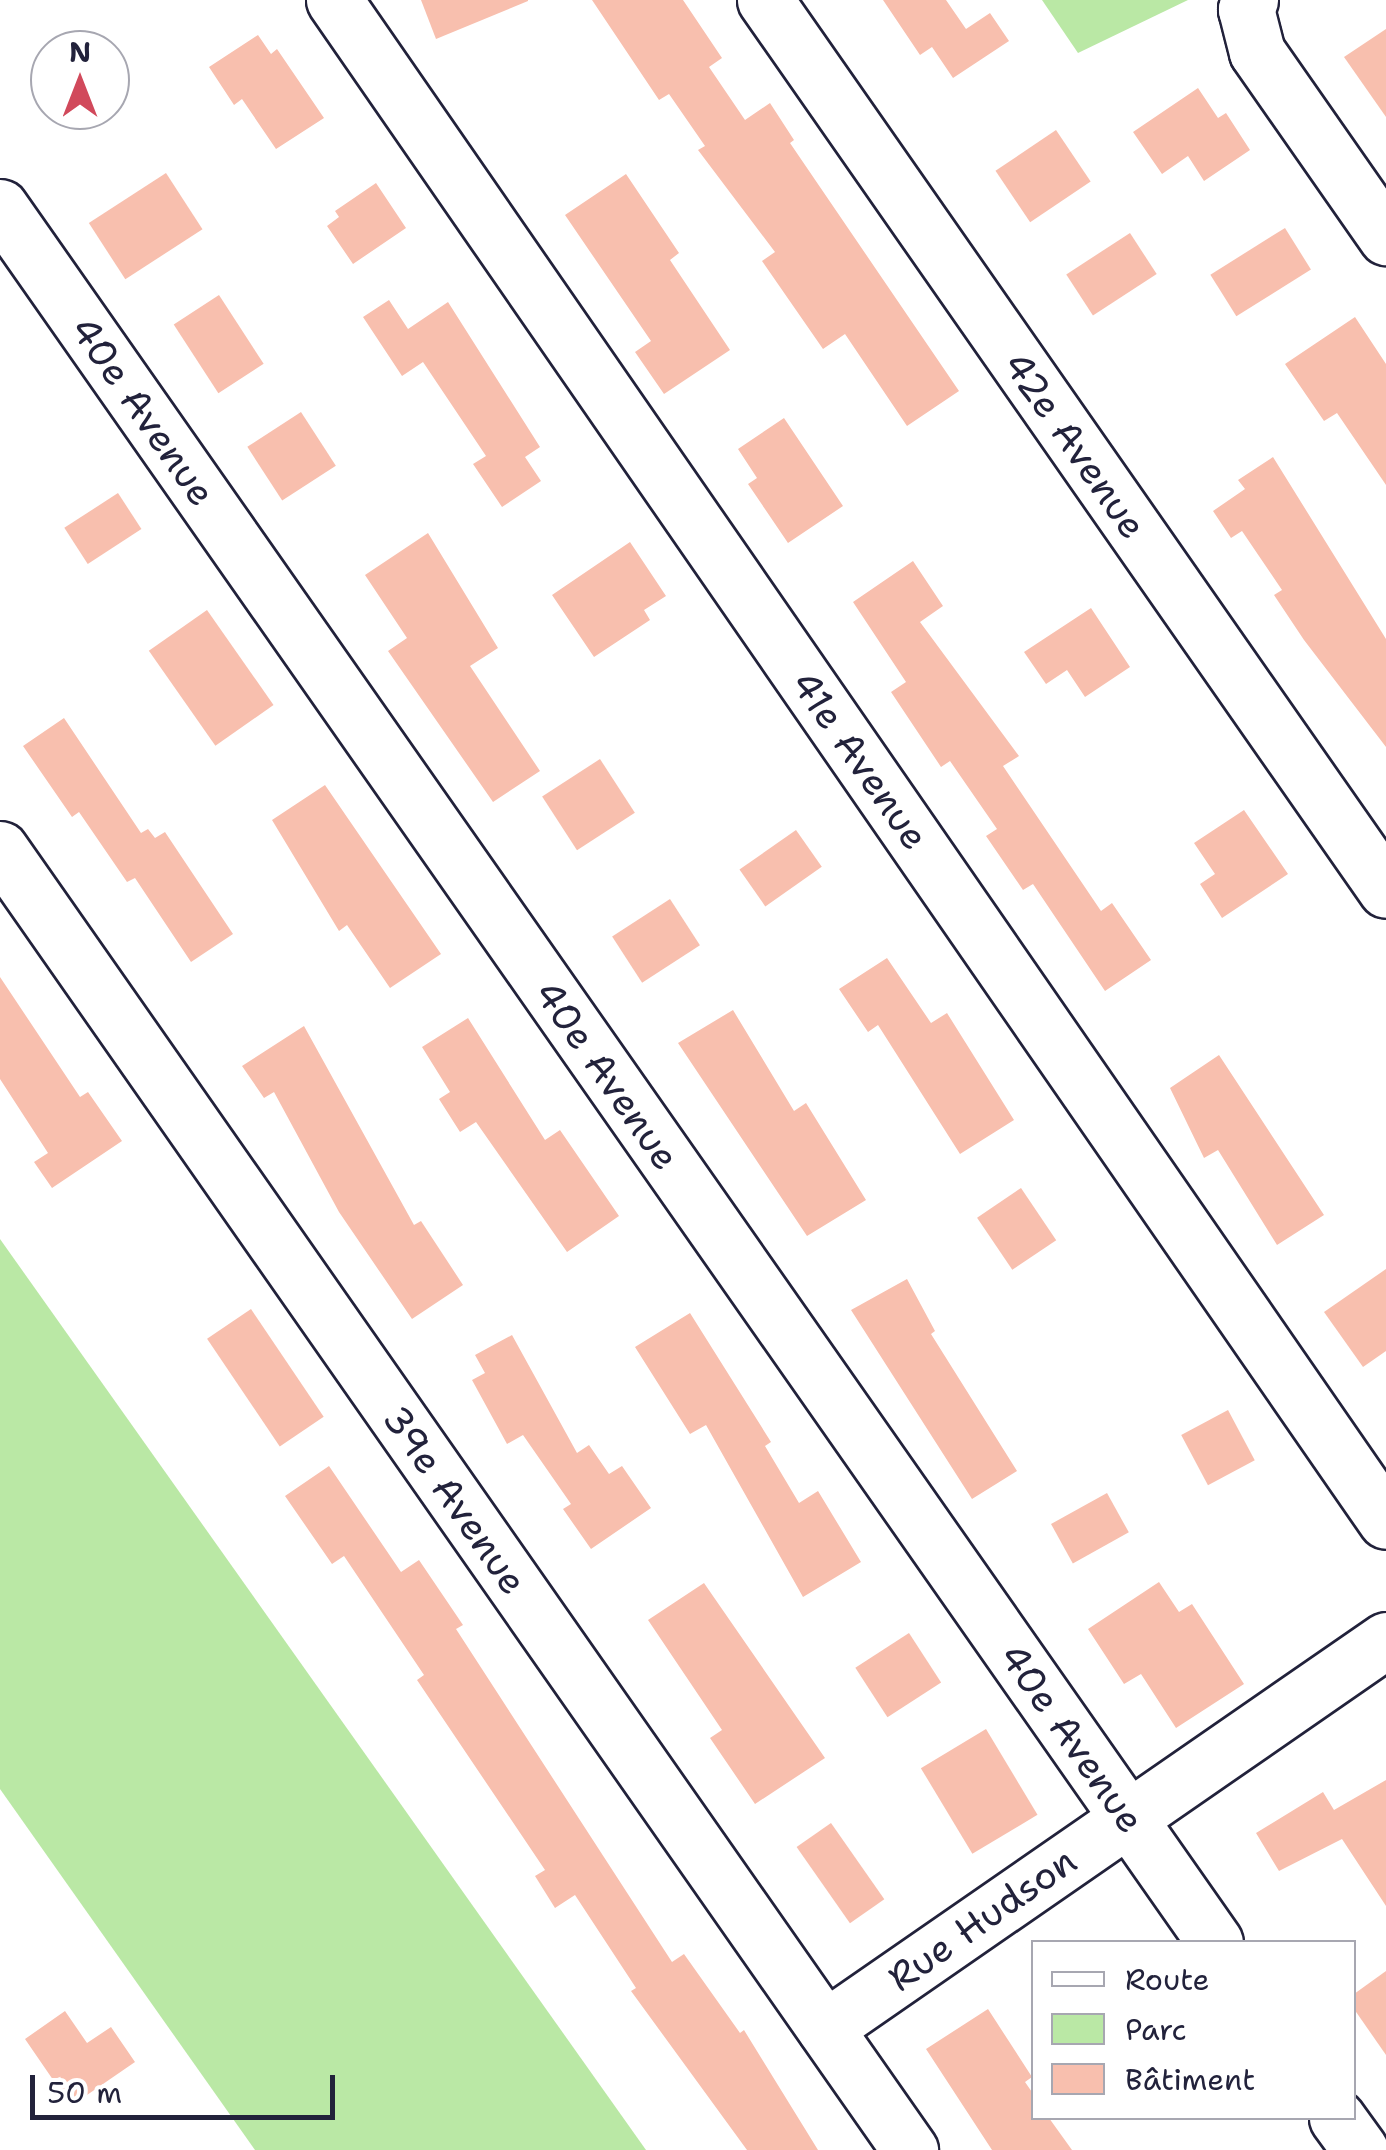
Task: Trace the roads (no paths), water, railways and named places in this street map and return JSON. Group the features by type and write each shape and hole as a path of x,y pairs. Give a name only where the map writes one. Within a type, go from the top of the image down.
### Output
{"street":[{"name":"41e Avenue","path":"334,0 1386,1521"},
{"name":"42e Avenue","path":"764,0 1386,890"},
{"path":"1250,0 1246,10 1257,52 1386,237"},
{"name":"40e Avenue","path":"0,207 1213,1940"},
{"name":"39e Avenue","path":"0,849 910,2150"},
{"name":"Rue Hudson","path":"825,2028 1386,1640"},
{"path":"1338,2120 1360,2150"}]}
